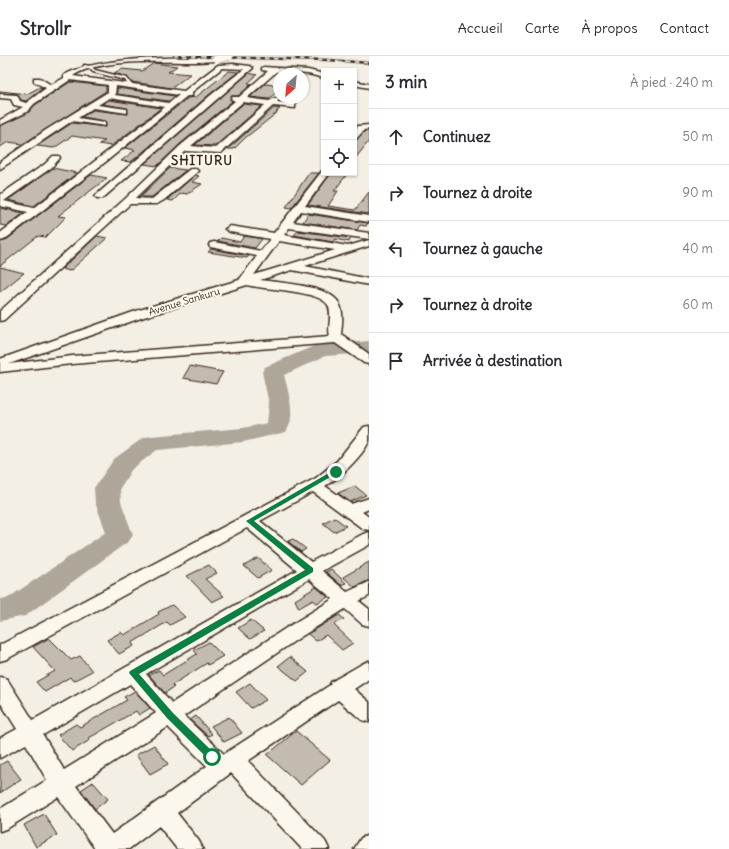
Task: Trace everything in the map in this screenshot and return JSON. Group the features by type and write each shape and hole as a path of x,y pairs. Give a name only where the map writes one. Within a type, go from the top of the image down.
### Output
{"street":[{"path":"69,78 67,76 68,74 85,66 110,61 217,59 229,56"},
{"path":"0,238 220,66 273,71"},
{"path":"100,196 249,68"},
{"path":"309,72 321,75"},
{"path":"0,316 128,201 183,148 273,75"},
{"path":"0,123 24,110 31,102 69,78 111,91 170,105"},
{"path":"37,80 52,89"},
{"path":"357,84 369,86"},
{"path":"0,166 92,106 111,91 131,88 292,106"},
{"path":"0,96 14,97 17,103 28,106"},
{"path":"183,148 218,151 271,104"},
{"path":"92,106 124,111"},
{"path":"71,119 102,124"},
{"path":"357,133 361,128 369,127"},
{"path":"0,199 48,166 56,158"},
{"path":"128,201 154,202 161,198 193,171"},
{"path":"242,283 262,254 277,237 323,176"},
{"path":"0,203 36,211"},
{"path":"298,208 369,219"},
{"path":"286,224 368,243"},
{"path":"230,228 351,249"},
{"name":"Avenue Sankuru","path":"0,363 140,314 294,268 368,243"},
{"path":"214,245 262,254"},
{"path":"294,268 369,282"},
{"path":"242,283 260,284 325,295 331,303 337,317 335,334 338,339 369,360"},
{"path":"0,369 79,359 338,339"},
{"path":"0,654 249,521 336,472 369,430"},
{"path":"314,485 369,525"},
{"path":"350,511 369,503"},
{"path":"249,521 311,570 369,619"},
{"path":"0,749 369,538"},
{"path":"0,821 170,715 249,660 346,600 369,588"},
{"path":"0,685 61,784 109,849 162,812 227,763 338,688 369,669"},
{"path":"133,673 170,715 227,763 317,849"},
{"path":"338,688 369,714"},
{"path":"162,812 191,849"},
{"path":"366,849 369,846"}],"lane":[{"path":"85,66 90,67 94,72 126,79 131,88"}],"building":[{"path":"154,63 177,66 168,72 190,74 172,88 132,82 127,77 114,73 122,69 142,71"},
{"path":"229,71 238,72 131,162 121,161 135,150 125,148 188,98 196,97"},
{"path":"249,73 257,75 248,83 252,84 238,96 231,96 230,99 232,101 179,145 157,166 144,164"},
{"path":"70,82 106,86 106,91 23,144 8,142 0,147 0,126 28,113 35,105"},
{"path":"265,84 273,85 273,95 269,99 250,97"},
{"path":"40,87 43,88 26,101 21,100 17,94 0,93 0,91 27,94"},
{"path":"117,88 175,96 169,101 117,94"},
{"path":"109,100 161,108 111,146 99,144 105,141 72,136 54,148 37,146 72,123 106,127 105,121 82,117 93,110 128,114 127,108 102,104"},
{"path":"243,104 262,106 215,146 195,145"},
{"path":"274,108 280,109 234,149 228,149"},
{"path":"365,131 369,131 369,141 357,156 357,140"},
{"path":"53,168 77,173 34,206 8,200"},
{"path":"170,168 186,170 152,197 140,197"},
{"path":"309,173 319,173 291,208 286,207"},
{"path":"91,175 107,178 58,216 66,217 46,237 38,236 0,266 0,242 5,241"},
{"path":"195,175 199,176 192,182 202,184 187,194 181,193 173,201 167,200"},
{"path":"329,176 346,176 334,191 338,191 328,206 355,210 369,192 369,214 308,205"},
{"path":"0,208 24,213 7,226 0,225"},
{"path":"308,214 368,223 366,226 360,225 357,230 303,222"},
{"path":"298,231 351,238 349,242 335,239 333,242 294,235"},
{"path":"97,236 107,238 70,271 62,269"},
{"path":"244,236 262,239 255,248 218,241 221,238 240,242"},
{"path":"211,249 249,256 247,258 208,252"},
{"path":"0,267 24,273 0,292"},
{"path":"190,366 223,372 216,384 183,378"},
{"path":"355,486 366,495 350,502 338,493"},
{"path":"334,517 346,526 334,532 323,523"},
{"path":"293,539 306,549 301,552 288,541"},
{"path":"258,558 272,570 258,578 244,566"},
{"path":"369,562 369,580 355,587 343,577"},
{"path":"209,565 217,573 205,579 224,596 212,602 187,576"},
{"path":"331,569 346,583 341,585 326,572"},
{"path":"316,587 328,597 317,603 313,600 299,608 295,600"},
{"path":"172,605 185,617 170,625 167,622 132,643 134,646 119,654 107,640 121,632 124,635 159,614 158,612"},
{"path":"339,615 344,619 334,625 353,643 342,650 326,635 316,641 308,634"},
{"path":"251,620 264,631 250,639 238,628"},
{"path":"49,638 71,660 80,656 92,671 73,681 70,677 45,692 36,682 55,671 33,647"},
{"path":"209,642 223,656 208,665 207,663 172,685 174,687 165,693 149,675 159,670 163,675 197,654 194,650"},
{"path":"290,657 308,672 297,681 278,666"},
{"path":"250,683 266,700 251,708 236,692"},
{"path":"135,691 150,708 139,715 136,711 89,738 90,740 72,751 58,735 76,724 80,727 127,700 124,697"},
{"path":"196,716 212,734 208,736 190,720"},
{"path":"229,717 242,733 224,742 211,726"},
{"path":"296,731 330,760 301,785 267,755"},
{"path":"154,745 168,764 150,774 136,755"},
{"path":"7,761 21,779 0,793 0,765"},
{"path":"93,782 108,799 95,809 81,790"},
{"path":"44,814 57,835 36,847 24,825"}],"waterway":[{"path":"0,610 15,608 120,535 108,502 107,488 123,464 151,443 243,435 278,427 280,404 273,372 321,350 369,347"}],"railway":[{"path":"174,56 329,60 369,63"}],"district":[{"name":"SHITURU","path":"202,160"}],"route":[{"path":"212,757 170,715 133,673 311,570 249,521 336,472"}]}
